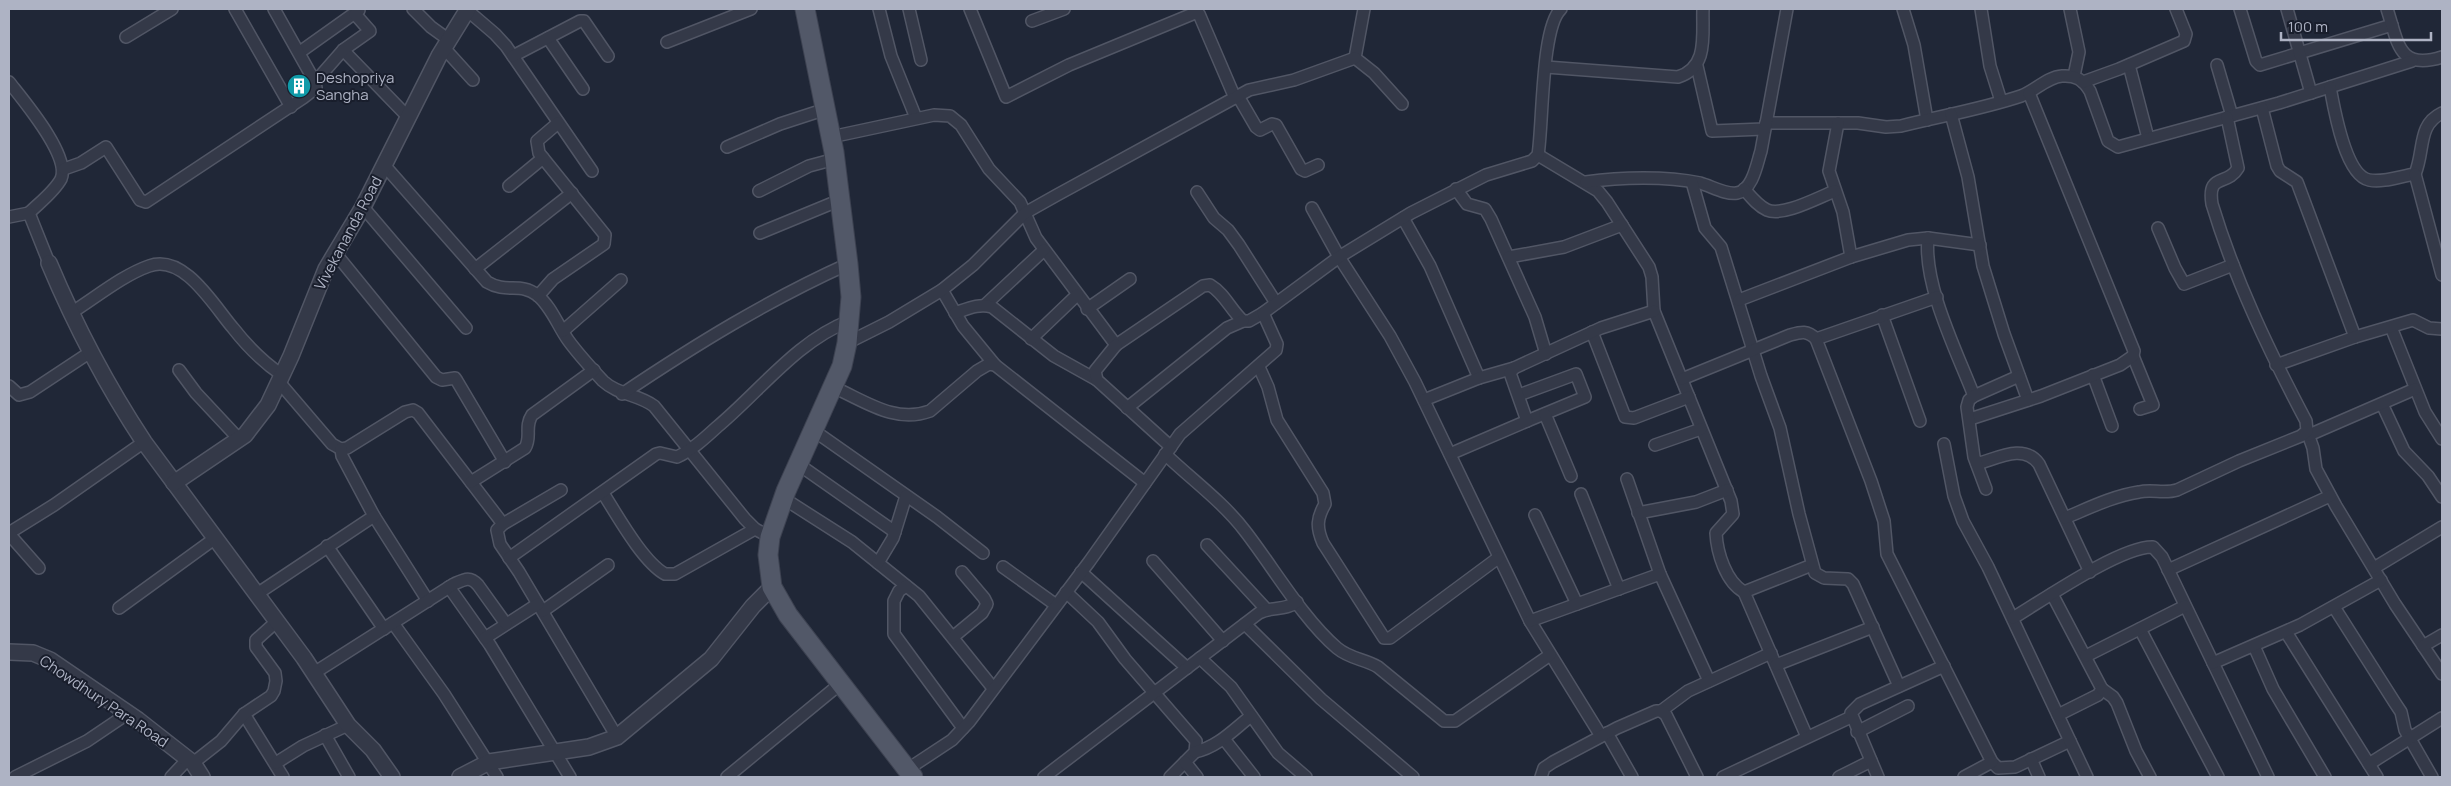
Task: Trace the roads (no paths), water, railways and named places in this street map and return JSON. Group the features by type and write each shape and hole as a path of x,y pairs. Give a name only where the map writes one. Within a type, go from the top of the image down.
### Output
{"main road":[{"path":"805,9 835,159 851,297 847,343 833,387 783,498 762,533 768,555 772,587 788,615 910,773"}],"street":[{"path":"126,37 172,9"},
{"path":"235,9 291,107"},
{"path":"64,170 81,163 106,147 140,200 146,202 291,107 316,88 315,82 300,52 274,9"},
{"path":"413,9 446,44 473,80"},
{"path":"667,42 751,9"},
{"path":"879,9 891,56 916,118"},
{"path":"909,9 921,60"},
{"path":"970,9 1006,97 1069,65 1195,13 1199,14 1237,97 1256,127 1260,130 1272,124 1276,125 1301,169 1305,171 1318,165"},
{"path":"1032,21 1064,9"},
{"path":"1355,58 1364,9"},
{"path":"1127,408 1223,331 1264,313 1340,257 1403,218 1486,175 1532,161 1538,155 1550,28 1556,13 1560,9"},
{"path":"1546,68 1678,76 1690,73 1697,66 1701,57 1703,9"},
{"path":"1586,182 1620,179 1692,182 1730,192 1738,193 1744,189 1754,174 1766,123 1787,9"},
{"path":"1903,9 1914,45 1927,120"},
{"path":"1981,9 1990,66 2001,101"},
{"path":"2070,9 2079,52 2078,79 2090,92 2105,135 2112,145 2125,147 2148,138 2262,108 2412,61 2430,61 2442,58"},
{"path":"1766,123 1858,123 1886,127 1927,120 2001,101 2028,93 2060,76 2078,79 2129,65 2184,41 2186,34 2176,9"},
{"path":"2240,9 2258,65 2392,25"},
{"path":"2287,9 2311,93"},
{"path":"2387,9 2399,45 2405,55 2412,61"},
{"path":"468,10 495,34 513,56 592,170"},
{"name":"Vivekananda Road","path":"174,483 239,439 255,424 268,405 323,276 363,207 446,44 468,10"},
{"path":"300,52 358,11 370,31 342,50 315,82"},
{"path":"513,56 584,20 608,56"},
{"path":"548,38 584,89"},
{"path":"342,50 408,117"},
{"path":"847,343 875,330 942,290 973,265 1025,213 1237,97 1259,87 1294,80 1355,58"},
{"path":"1355,58 1374,73 1402,104"},
{"path":"2129,65 2148,138"},
{"path":"2217,65 2230,116 2238,168 2235,174 2214,184 2210,192 2220,231 2276,365 2306,421 2316,469 2330,496 2381,580 2442,674"},
{"path":"1697,66 1712,131 1764,129 1766,123"},
{"path":"9,82 60,156 64,170 54,188 29,213 9,217"},
{"path":"2330,87 2347,154 2355,171 2361,177 2370,180 2415,174"},
{"path":"2028,93 2111,298 2132,344 2133,356 2153,405 2140,409"},
{"path":"2262,108 2277,166 2280,171 2297,182 2354,337"},
{"path":"727,147 780,124 826,109"},
{"path":"2442,112 2434,116 2426,126 2415,174 2442,275"},
{"path":"1951,114 1968,177 1988,282 2028,400"},
{"path":"831,137 916,118 934,115 950,116 961,125 989,168 1020,202 1036,238 1044,250 1116,345"},
{"path":"538,296 553,279 604,244 604,235 539,153 538,141 558,123"},
{"path":"1838,123 1829,170 1843,212 1851,257"},
{"path":"1538,155 1586,182 1607,202 1649,267 1652,277 1654,312 1733,508 1733,514 1716,533 1716,540 1729,578 1735,587 1744,592 1807,737"},
{"path":"510,186 543,158"},
{"path":"758,191 809,166 835,159"},
{"path":"384,165 475,269 496,287 502,289 525,288 538,296 594,370 612,389 622,394 644,399 654,406 762,533 675,574 665,574 653,564 632,538 603,493"},
{"path":"1692,182 1701,220 1705,228 1721,247 1755,350 1761,376 1780,428 1812,565 1819,576 1841,577 1848,579 1853,584 1899,686"},
{"path":"1456,189 1467,204 1485,209 1509,257 1535,317 1546,354"},
{"path":"1744,189 1762,208 1770,212 1788,209 1835,191"},
{"path":"1197,192 1214,218 1228,230 1239,245 1276,303"},
{"path":"475,269 572,193"},
{"path":"760,233 840,200"},
{"path":"363,207 466,328"},
{"path":"1312,208 1340,257 1390,336 1424,400 1530,622 1631,777"},
{"path":"29,213 48,263 71,313 144,442 314,673 348,725 373,750 392,777"},
{"path":"1403,218 1430,266 1479,378"},
{"path":"1509,257 1564,246 1622,225"},
{"path":"2158,228 2174,268 2184,284 2233,265"},
{"path":"1739,300 1851,257 1908,240 1928,238 1980,245"},
{"path":"1928,238 1927,248 1930,272 1937,297 1974,396"},
{"path":"955,313 985,305 1044,250"},
{"path":"336,254 436,377 442,380 455,378 505,462"},
{"path":"71,313 138,271 150,266 167,263 186,273 261,360 281,378 325,437 337,448 347,448 405,412 413,410 418,413 503,524"},
{"path":"622,394 738,320 797,287 848,264"},
{"path":"1087,309 1130,278"},
{"path":"563,331 621,280"},
{"path":"1097,380 1095,371 1116,345 1203,286 1210,285 1223,294 1232,310 1243,321"},
{"path":"942,290 955,313 995,364 1145,483"},
{"path":"1031,339 1077,295"},
{"path":"1816,339 1937,297"},
{"path":"985,305 999,311 1031,339 1070,366 1097,380 1127,408 1242,527 1297,602 1337,648 1354,659 1371,663 1378,667 1444,721 1455,721 1550,655"},
{"path":"1424,400 1479,378 1514,368 1592,332 1654,312"},
{"path":"910,773 952,740 963,728 1081,572 1168,450 1191,423 1259,367 1276,350 1277,344 1264,313"},
{"path":"1882,315 1920,421"},
{"path":"2276,365 2354,337 2413,320 2429,328 2442,329"},
{"path":"509,558 656,454 660,453 677,457 690,450 740,408 810,342 827,330 849,321"},
{"path":"2391,327 2425,412 2442,439"},
{"path":"1592,332 1625,417 1634,418 1689,397"},
{"path":"1682,379 1800,332 1810,333 1816,339 1859,448 1884,521 1887,554 1996,769"},
{"path":"9,386 19,395 30,392 92,351"},
{"path":"1970,419 2093,376 2120,365 2133,356"},
{"path":"833,387 897,415 919,415 930,411 983,366 995,364"},
{"path":"1259,367 1268,387 1277,420 1324,492 1325,504 1319,515 1317,527 1322,543 1384,638 1390,638 1498,558"},
{"path":"1514,368 1510,373 1519,395 1526,421"},
{"path":"179,370 196,393 239,439"},
{"path":"471,482 525,448 528,442 526,429 532,415 594,370"},
{"path":"1450,454 1585,397 1576,374 1519,395"},
{"path":"1986,489 1977,464 1971,434 1967,407 1969,400 2019,376"},
{"path":"2093,376 2112,426"},
{"path":"2065,518 2105,500 2136,492 2168,493 2177,490 2232,464 2415,389"},
{"path":"2382,404 2404,450 2428,476 2442,497"},
{"path":"1545,414 1571,476"},
{"path":"1656,445 1701,429"},
{"path":"813,430 983,553"},
{"path":"39,568 9,534 144,442"},
{"path":"1944,444 1954,496 1963,522 1988,566 2087,777"},
{"path":"341,449 345,462 374,516 428,601"},
{"path":"1977,464 2019,452 2034,457 2090,572"},
{"path":"798,464 895,532"},
{"path":"1627,479 1660,574 1709,681"},
{"path":"561,490 503,524 497,530 496,535 617,737"},
{"path":"1638,513 1696,502 1727,490"},
{"path":"1581,494 1619,589"},
{"path":"878,564 895,532 906,496"},
{"path":"2168,570 2330,496"},
{"path":"783,498 829,526 925,602 993,688"},
{"path":"1535,515 1578,604"},
{"path":"257,594 374,516"},
{"path":"2374,568 2442,527"},
{"path":"119,608 214,539"},
{"path":"1207,544 1266,609"},
{"path":"327,546 389,626 489,762 497,777"},
{"path":"2013,618 2090,572 2146,547 2153,547 2158,551 2168,570 2268,777"},
{"path":"1153,561 1223,641"},
{"path":"485,638 506,624 540,608 608,565"},
{"path":"1744,592 1812,565"},
{"path":"1003,567 1056,605"},
{"path":"953,638 982,612 987,604 962,572"},
{"path":"1081,572 1187,668"},
{"path":"1530,622 1660,574"},
{"path":"314,673 462,580 473,579 506,624"},
{"path":"2213,662 2286,632 2381,580"},
{"path":"900,581 899,591 894,601 894,634 963,728"},
{"path":"450,587 485,638 570,777"},
{"path":"460,777 489,762 554,753 589,746 617,737 711,659 753,606 772,587"},
{"path":"1066,592 1098,622 1154,693 1196,741 1195,752"},
{"path":"2052,594 2102,689 2113,697 2117,703 2136,751 2150,777"},
{"path":"1044,777 1266,609 1285,608 1297,602"},
{"path":"2086,656 2185,606"},
{"path":"2334,607 2396,703 2410,738 2432,777"},
{"path":"171,777 190,761 221,741 244,714 271,696 276,682 275,673 256,646 256,640 276,622"},
{"path":"1245,624 1321,699 1413,777"},
{"path":"1776,665 1873,627"},
{"path":"2140,629 2218,777"},
{"path":"2286,632 2377,777"},
{"path":"2423,646 2442,635"},
{"path":"2254,646 2273,688 2325,777"},
{"name":"Chowdhury Para Road","path":"9,652 33,653 50,660 190,761"},
{"path":"1542,777 1544,768 1604,734 1651,713 1661,711 1682,694 1771,653"},
{"path":"1200,658 1231,687 1278,753 1306,777"},
{"path":"1878,777 1851,717 1853,709 1860,704 1944,666"},
{"path":"727,777 840,684"},
{"path":"2058,715 2093,698 2102,689"},
{"path":"1857,732 1908,706"},
{"path":"1661,711 1666,715 1697,777"},
{"path":"15,777 87,741 127,714"},
{"path":"244,714 283,777"},
{"path":"1170,777 1195,752 1205,750 1224,738 1251,716"},
{"path":"1723,777 1851,717"},
{"path":"2369,764 2442,718"},
{"path":"276,763 325,735 348,725"},
{"path":"325,735 349,777"},
{"path":"1224,738 1254,777"},
{"path":"1964,777 1996,769 2015,767 2070,741"},
{"path":"2031,759 2039,777"},
{"path":"190,761 202,777"},
{"path":"1839,777 1870,761"},
{"path":"1185,762 1197,777"}],"place":[{"name":"Deshopriya Sangha","path":"299,86"}]}
